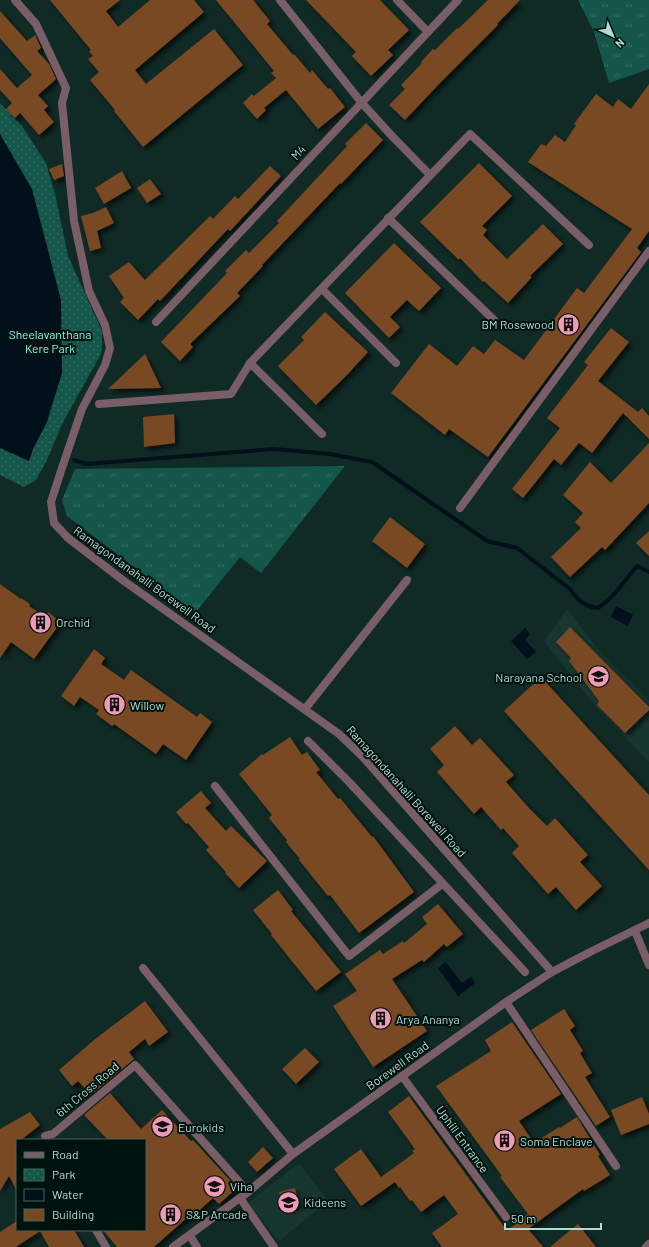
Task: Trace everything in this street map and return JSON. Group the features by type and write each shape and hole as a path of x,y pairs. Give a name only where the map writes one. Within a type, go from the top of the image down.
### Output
{"street":[{"name":"Ramagondanahalli Borewell Road","path":"15,0 36,24 66,88 62,103 74,221 89,291 105,325 110,348 105,365 82,409 51,502 54,523 68,538 124,581 339,734 362,756 552,972"},
{"path":"280,0 361,102 430,175"},
{"path":"397,0 428,32"},
{"name":"M4","path":"156,322 458,0"},
{"path":"99,404 231,394 250,364 470,134 589,245"},
{"path":"388,218 494,320"},
{"path":"460,508 649,251"},
{"path":"322,289 396,363"},
{"path":"250,364 322,434"},
{"path":"305,709 407,580"},
{"path":"308,741 350,783 525,972"},
{"path":"215,786 349,956 442,884"},
{"name":"Borewell Road","path":"174,1247 248,1192 293,1154 506,1002 552,972 649,923"},
{"path":"635,931 649,965"},
{"path":"143,968 293,1154"},
{"path":"506,1002 616,1166"},
{"name":"6th Cross Road","path":"50,1137 135,1065 248,1192"},
{"name":"Uphill Entrance","path":"402,1076 506,1217"},
{"path":"240,1198 274,1247"},
{"path":"97,1231 106,1247"},
{"path":"190,1236 197,1247"},
{"path":"646,1247 649,1244"}],"shaded area":[{"name":"Narayana School","path":"567,609 601,653 649,701 649,762 597,708 544,641"},
{"name":"Kideens","path":"299,1163 328,1201 279,1241 248,1203"}],"green space":[{"path":"578,0 649,0 649,69 609,83 594,32"},
{"name":"Sheelavanthana Kere Park","path":"0,103 22,126 46,163 56,198 68,256 102,331 102,348 100,356 62,424 47,460 36,480 24,487 0,475"},
{"path":"345,466 261,573 240,557 195,613 67,516 62,500 75,469"}],"water":[{"path":"0,134 32,189 61,300 62,373 47,422 33,449 29,461 0,448"},
{"path":"616,606 633,615 628,626 611,617"},
{"path":"525,628 530,634 525,640 536,652 527,659 511,641"},
{"path":"446,962 462,983 471,977 475,983 458,996 438,968"}],"building":[{"path":"50,0 120,0 106,11 118,27 150,0 194,0 204,12 135,70 146,84 214,29 243,65 143,147 90,80 99,72 88,59 93,56 89,51 91,50"},
{"path":"216,0 253,0 270,21 267,24 293,55 294,54 310,73 312,70 328,89 330,88 345,107 318,129 286,90 264,108 266,110 257,119 243,103 252,94 254,96 276,78 271,73 274,71"},
{"path":"306,0 380,0 409,30 388,50 393,55 371,76 352,56 356,52"},
{"path":"488,0 520,0 497,24 498,25 405,120 389,105 405,89 401,85 433,49 435,50"},
{"path":"0,11 27,41 35,35 41,48 37,51 49,64 56,79 38,95 48,106 44,110 54,122 39,135 20,113 15,118 6,109 12,103 0,90 0,69 17,88 32,75 0,38"},
{"path":"649,84 649,231 637,248 641,252 488,457 449,429 445,435 391,393 429,344 457,366 473,346 484,354 495,340 524,360 577,288 584,293 632,229 528,162 541,144 546,146 555,135 565,142 576,125 574,124 596,94 613,107 618,99 631,109"},
{"path":"366,123 383,140 262,265 263,266 237,293 240,296 190,344 193,347 180,361 161,342 227,273 225,271 246,250 249,253 279,223 277,221 347,146 345,144"},
{"path":"479,163 512,196 482,226 487,230 483,235 507,259 543,224 563,244 530,276 532,277 508,303 484,281 483,282 460,258 459,260 420,222"},
{"path":"62,164 64,176 54,180 49,169"},
{"path":"270,166 281,176 230,231 228,229 160,301 158,299 138,320 120,302 124,298 109,276 129,262 145,280 210,216 213,219 235,196 238,199"},
{"path":"122,171 131,188 104,204 95,188"},
{"path":"150,179 161,194 147,203 137,188"},
{"path":"106,207 114,223 97,231 101,248 90,251 81,216 93,213"},
{"path":"394,243 441,288 419,311 407,300 390,317 400,327 389,338 345,293"},
{"path":"325,312 368,352 316,405 278,366 304,340 301,337"},
{"path":"611,328 629,342 598,381 638,412 642,408 649,416 649,439 623,413 592,453 579,443 561,465 554,459 523,498 512,489 560,428 547,418 588,365 584,362"},
{"path":"145,354 161,388 108,389"},
{"path":"174,414 175,443 144,447 143,417"},
{"path":"649,443 649,503 605,550 602,547 570,577 551,557 581,528 575,522 583,513 563,495 590,462 611,483"},
{"path":"390,517 425,544 407,568 372,541"},
{"path":"649,531 649,556 636,543"},
{"name":"Orchid","path":"0,584 30,604 29,606 45,617 48,612 61,622 34,659 11,642 0,658"},
{"path":"570,627 649,707 649,710 625,733 597,705 599,701 569,661 571,658 556,642"},
{"name":"Willow","path":"94,649 105,658 101,664 124,680 131,670 197,717 200,713 212,722 186,760 163,744 156,754 114,724 112,726 96,714 99,710 80,697 74,706 61,696"},
{"path":"541,677 649,795 649,870 504,711"},
{"path":"455,726 472,745 480,738 514,775 506,782 529,808 547,826 555,818 588,855 580,862 602,886 576,910 556,887 548,894 512,853 519,846 503,828 501,830 481,807 474,814 437,772 444,765 430,749"},
{"path":"290,737 302,755 307,752 320,770 316,772 338,799 340,798 372,837 373,836 414,892 359,933 330,895 328,896 299,860 300,859 286,842 287,840 269,818 272,815 239,774 262,754 263,755"},
{"path":"201,791 211,803 205,808 226,831 231,826 267,861 239,888 206,850 209,847 176,812"},
{"path":"278,890 293,910 291,911 341,972 316,991 253,910"},
{"path":"438,904 463,934 447,947 444,944 424,962 422,960 392,979 427,1031 373,1067 333,1006 357,991 345,974 380,950 383,954 403,941 404,943 427,924 422,917"},
{"path":"145,1001 168,1032 149,1046 145,1039 129,1052 134,1059 91,1095 78,1081 72,1086 59,1070 94,1040"},
{"path":"564,1009 575,1026 570,1030 583,1051 580,1053 592,1073 585,1077 610,1117 596,1126 531,1030"},
{"path":"512,1022 561,1094 519,1121 534,1143 577,1117 610,1175 584,1191 583,1189 528,1229 543,1247 442,1247 432,1233 458,1214 444,1195 421,1212 395,1182 361,1206 334,1169 361,1149 381,1177 414,1153 412,1151 415,1149 388,1112 409,1096 507,1231 528,1214 436,1086 491,1051 485,1040"},
{"path":"305,1048 319,1062 296,1084 282,1069"},
{"path":"110,1093 141,1129 162,1110 191,1141 193,1140 237,1188 219,1204 213,1198 192,1217 190,1215 154,1247 117,1247 104,1231 146,1231 146,1139 107,1139 84,1115"},
{"path":"642,1097 649,1114 649,1124 621,1135 611,1110"},
{"path":"30,1112 40,1125 22,1139 16,1139 16,1189 9,1176 0,1191 0,1129"},
{"path":"263,1147 273,1158 257,1172 248,1162"},
{"path":"295,1188 299,1206 284,1210 279,1192"},
{"path":"16,1222 16,1231 40,1231 16,1247 0,1247 0,1232"},
{"path":"578,1224 596,1247 550,1247"},
{"path":"40,1231 75,1231 84,1247 49,1247"}],"waterway":[{"path":"74,460 86,464 274,449 330,454 372,462 487,541 517,548 570,589 576,597 589,606 598,608 604,604 637,566 649,572"}],"place":[{"name":"BM Rosewood","path":"569,324"},
{"name":"Orchid","path":"40,622"},
{"name":"Narayana School","path":"598,677"},
{"name":"Willow","path":"114,705"},
{"name":"Arya Ananya","path":"380,1019"},
{"name":"Eurokids","path":"163,1127"},
{"name":"Soma Enclave","path":"504,1141"},
{"name":"Viha","path":"214,1186"},
{"name":"Kideens","path":"288,1202"},
{"name":"S&P Arcade","path":"170,1214"}]}
